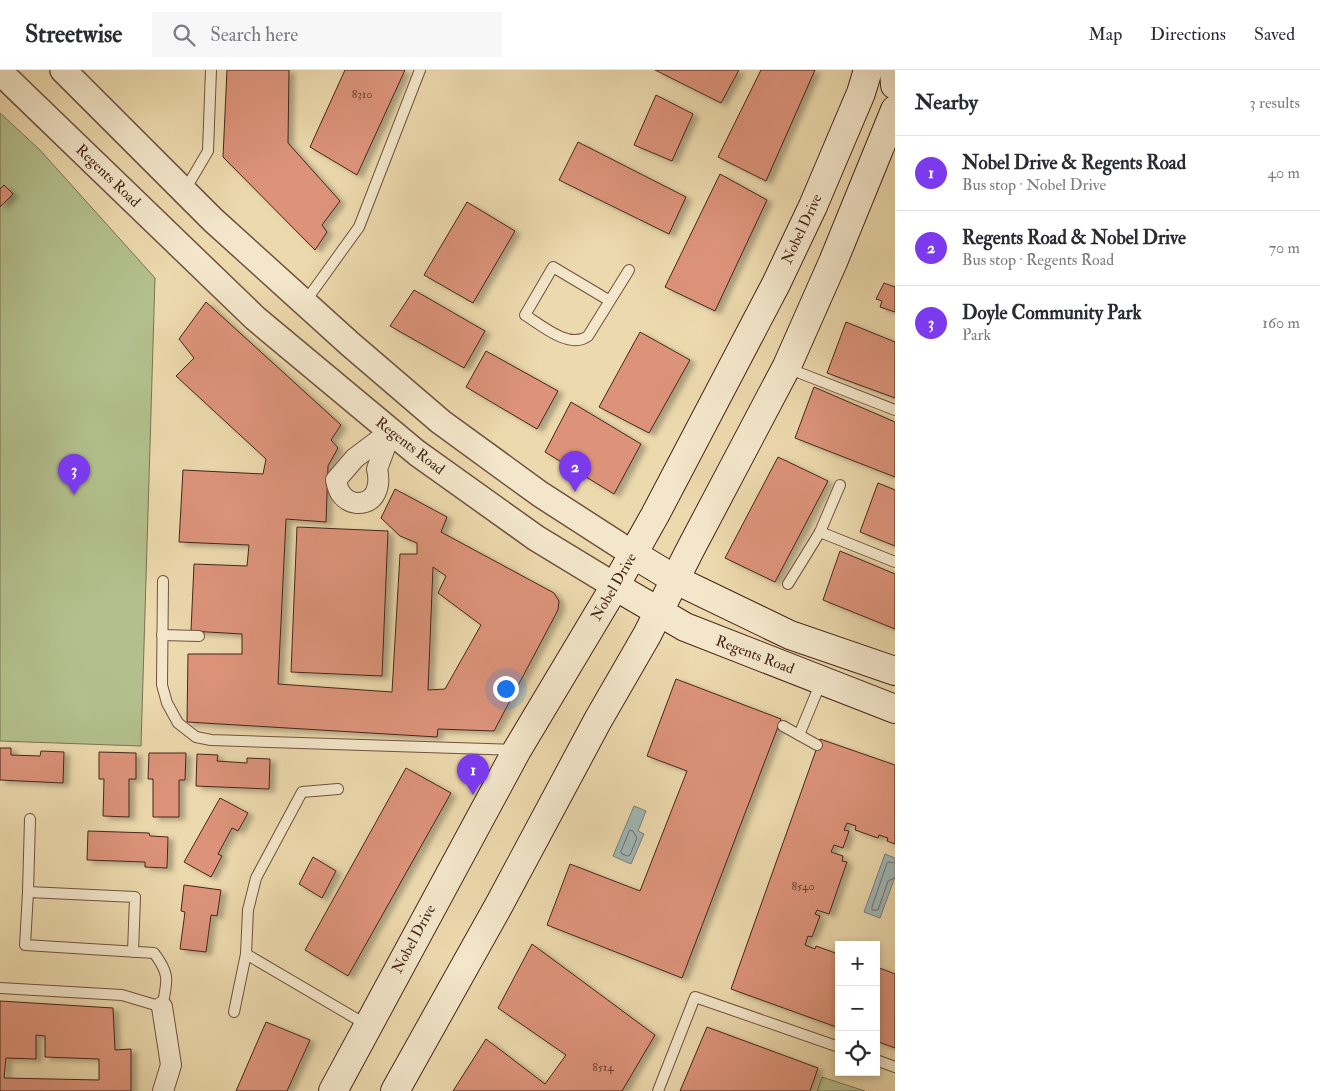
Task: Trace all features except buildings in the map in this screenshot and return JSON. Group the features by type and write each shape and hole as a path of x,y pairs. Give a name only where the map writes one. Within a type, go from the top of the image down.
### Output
{"main road":[{"name":"Nobel Drive","path":"333,1091 517,750 633,554 776,284 813,206 868,70"},
{"path":"894,70 895,85"},
{"path":"395,1091 499,905 598,720 660,612 690,550 787,366 833,262 895,110"},
{"name":"Regents Road","path":"633,554 676,580 790,635 895,672"},
{"name":"Regents Road","path":"615,586 685,627 895,709"}],"street":[{"name":"Regents Road","path":"63,70 213,220 350,344 441,422 540,494 633,554"},
{"name":"Regents Road","path":"0,72 254,318 417,453 536,538 615,586"},
{"path":"162,1007 170,1065 163,1091"}],"lane":[{"path":"184,192 208,151 211,70"},
{"path":"304,302 359,227 420,70"},
{"path":"610,300 553,267 525,315 565,339 578,341 588,336 629,270"},
{"path":"787,366 800,373 895,410"},
{"path":"788,584 820,532 840,485"},
{"path":"820,532 895,562"},
{"path":"163,581 162,685 167,702 178,723 196,737 210,740 517,750"},
{"path":"162,635 199,636"},
{"path":"799,735 822,681"},
{"path":"783,726 817,745"},
{"path":"234,1012 246,954 248,910 256,878 302,792 338,788"},
{"path":"0,988 122,995 162,1007 168,977 162,963 154,953 25,945 30,819"},
{"path":"28,892 135,897 133,952"},
{"path":"246,954 368,1026"},
{"path":"658,1091 695,997 835,1046"},
{"path":"880,1061 895,1067"}],"green space":[{"path":"0,113 40,150 155,278 141,746 0,741"},
{"path":"822,1077 865,1091 817,1091"}],"water":[{"path":"634,806 646,811 638,831 644,834 631,864 613,856"},
{"path":"885,854 895,858 895,877 880,918 864,912"}],"place":[{"name":"Regents Road & Nobel Drive","path":"575,492"},
{"name":"Doyle Community Park","path":"74,495"},
{"name":"Nobel Drive & Regents Road","path":"473,795"}]}
